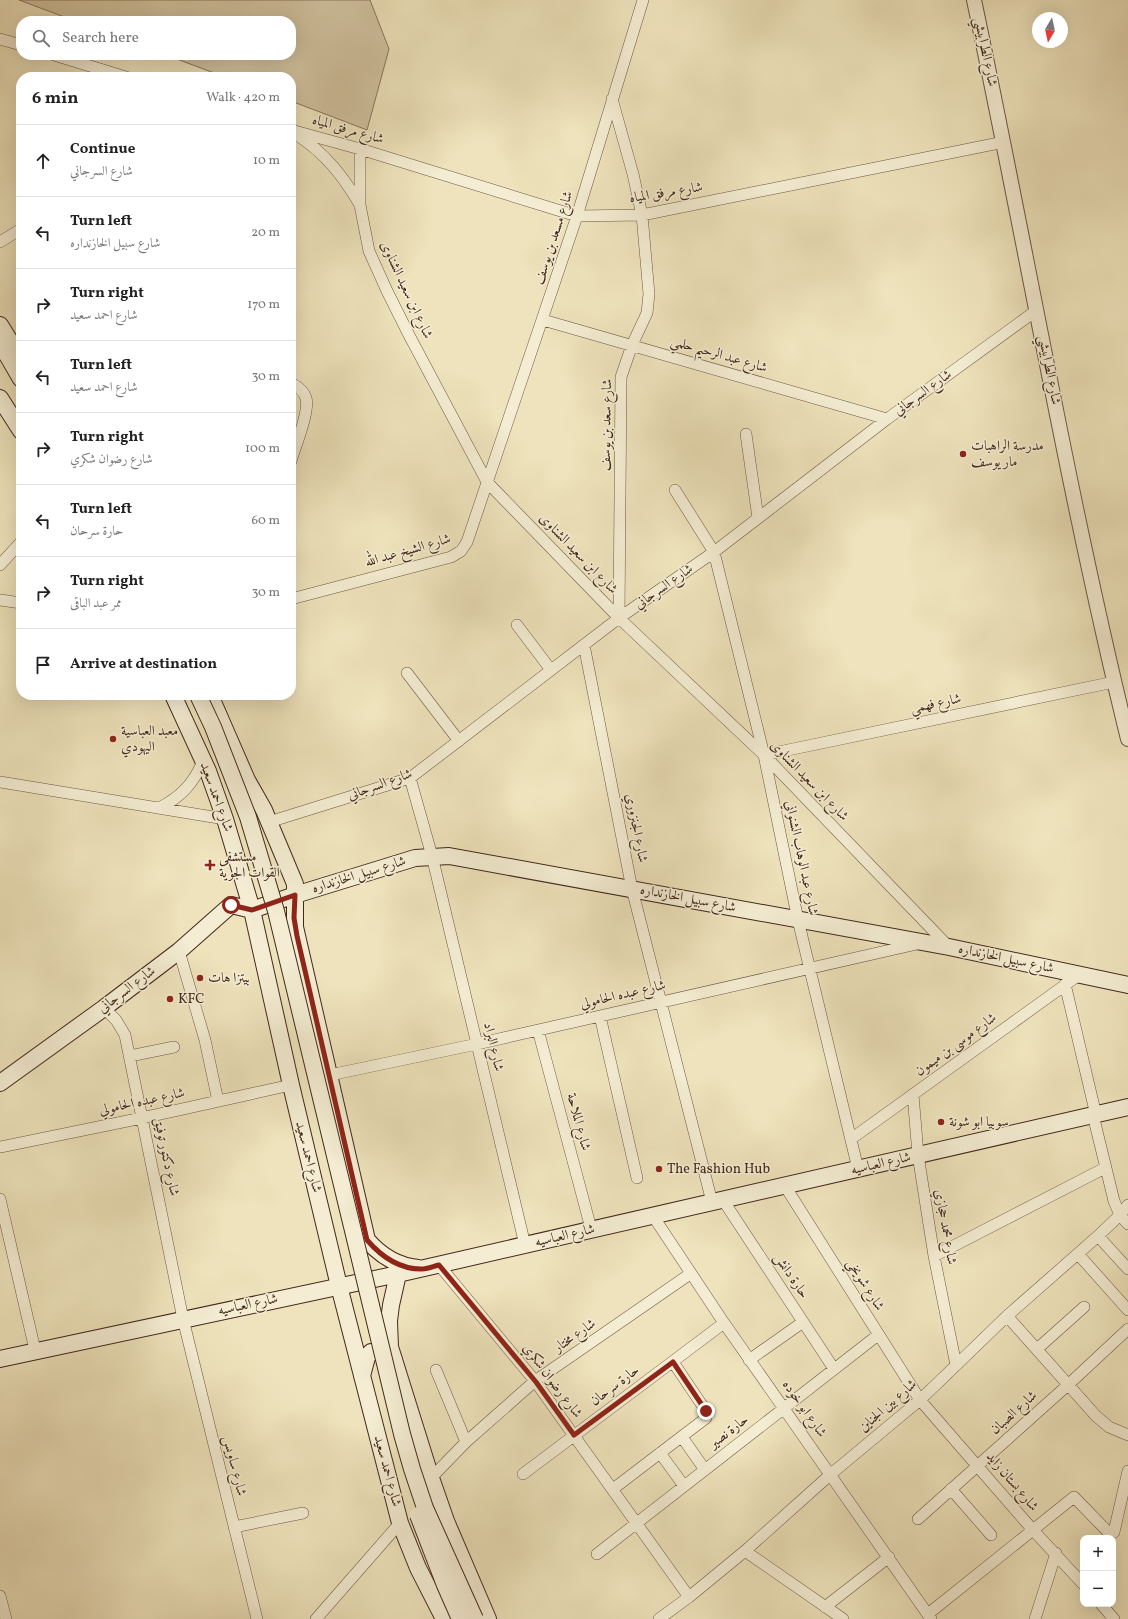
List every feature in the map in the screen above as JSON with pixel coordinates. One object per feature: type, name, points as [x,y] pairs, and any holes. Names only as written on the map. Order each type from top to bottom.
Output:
[{"type":"main road","points":[[0,325],[16,351]]},
{"type":"main road","points":[[0,343],[16,370]]},
{"type":"main road","points":[[0,354],[16,381]]},
{"type":"main road","points":[[0,398],[16,423]]},
{"type":"main road","name":"شارع احمد سعيد","points":[[175,700],[203,761],[226,819],[252,910],[338,1286],[400,1523],[418,1568],[444,1619]]},
{"type":"main road","points":[[194,700],[226,774],[257,866],[393,1434],[413,1501],[428,1544],[460,1619]]},
{"type":"main road","points":[[200,700],[213,727],[248,817],[276,911],[400,1426],[412,1469],[425,1508],[475,1619]]},
{"type":"main road","points":[[212,700],[247,780],[264,810],[295,884],[295,927],[367,1240],[378,1252],[391,1261],[411,1268],[422,1269]]},
{"type":"main road","name":"شارع سبيل الخازنداره","points":[[252,910],[295,895],[415,858],[449,856],[949,947],[1128,985]]},
{"type":"main road","name":"شارع السرجاني","points":[[0,1083],[104,1008],[179,951],[231,905],[252,910]]},
{"type":"main road","name":"شارع العباسيه","points":[[0,1359],[35,1350],[422,1269],[1128,1107]]},
{"type":"main road","points":[[398,1274],[389,1321],[390,1347],[431,1478],[463,1564],[488,1619]]},
{"type":"main road","points":[[362,1376],[367,1357],[371,1352],[380,1352],[394,1359]]},
{"type":"street","name":"شارع مسعد بن يوسف","points":[[487,482],[577,216],[642,0]]},
{"type":"street","name":"شارع الطرابيشي","points":[[974,0],[1004,142],[1078,521],[1128,739]]},
{"type":"street","points":[[0,39],[16,44]]},
{"type":"street","points":[[67,60],[98,72]]},
{"type":"street","name":"شارع سعد بن يوسف","points":[[612,98],[633,174],[642,215],[648,294],[647,313],[632,345],[621,377],[619,618]]},
{"type":"street","name":"شارع مرفق المياه","points":[[296,131],[360,149],[577,216],[642,215],[1004,142]]},
{"type":"street","name":"شارع ابن سعيد الشناوى","points":[[296,133],[310,143],[330,161],[347,182],[360,205]]},
{"type":"street","name":"شارع ابن سعيد الشناوى","points":[[360,149],[360,205],[369,251],[387,292],[487,482],[619,618],[764,756],[949,947]]},
{"type":"street","points":[[0,242],[16,232]]},
{"type":"street","name":"شارع السرجاني","points":[[269,822],[410,778],[619,618],[714,552],[887,419],[1037,310]]},
{"type":"street","name":"شارع عبد الرحيم حلمي","points":[[543,320],[887,419]]},
{"type":"street","points":[[296,386],[306,397],[307,409],[296,445]]},
{"type":"street","points":[[746,434],[758,518]]},
{"type":"street","name":"شارع الشيخ عبد الله","points":[[296,598],[451,557],[461,551],[467,542],[487,482]]},
{"type":"street","name":"شارع عبد الوهاب الشنواني","points":[[675,490],[714,552],[764,756],[798,920],[858,1169]]},
{"type":"street","points":[[0,565],[16,547]]},
{"type":"street","points":[[0,600],[16,603]]},
{"type":"street","points":[[517,625],[551,670]]},
{"type":"street","name":"شارع الجنزوري","points":[[584,645],[632,889],[661,1002],[717,1201]]},
{"type":"street","points":[[407,673],[459,741]]},
{"type":"street","name":"شارع فهمي","points":[[764,756],[1114,682]]},
{"type":"street","points":[[159,808],[174,800],[186,789],[193,780],[203,761]]},
{"type":"street","name":"شارع البراد","points":[[410,778],[432,856],[525,1245]]},
{"type":"street","points":[[0,782],[226,819]]},
{"type":"street","name":"شارع عبده الحامولي","points":[[330,1075],[477,1044],[922,942]]},
{"type":"street","points":[[179,951],[205,1040],[218,1101]]},
{"type":"street","name":"شارع موسى بن ميمون","points":[[851,1139],[1079,975]]},
{"type":"street","points":[[1065,984],[1105,1168],[1114,1201],[1120,1215],[1128,1224]]},
{"type":"street","name":"شارع دكتور توفيق","points":[[104,1008],[121,1028],[130,1056],[184,1319]]},
{"type":"street","points":[[600,1016],[636,1178]]},
{"type":"street","name":"شارع الملاحة","points":[[538,1030],[589,1222]]},
{"type":"street","points":[[130,1056],[174,1047]]},
{"type":"street","name":"شارع عبده الحامولي","points":[[0,1147],[142,1118],[291,1085]]},
{"type":"street","name":"شارع محمد حجازي","points":[[913,1094],[918,1155],[934,1256],[956,1365]]},
{"type":"street","points":[[934,1256],[1105,1168]]},
{"type":"street","name":"شارع شويخي","points":[[785,1186],[920,1400]]},
{"type":"street","points":[[0,1199],[35,1350]]},
{"type":"street","name":"حارة دانش","points":[[717,1201],[803,1322],[834,1369]]},
{"type":"street","name":"شارع بين الجناين","points":[[659,1619],[689,1597],[745,1551],[831,1474],[920,1400],[1007,1316],[1098,1236],[1120,1215],[1128,1205]]},
{"type":"street","name":"شارع ابو خوده","points":[[653,1216],[690,1274],[749,1360],[785,1408],[929,1616]]},
{"type":"street","points":[[1098,1236],[1128,1269]]},
{"type":"street","points":[[1078,1254],[1128,1310]]},
{"type":"street","name":"شارع رضوان شكري","points":[[439,1265],[536,1382],[689,1597]]},
{"type":"street","name":"شارع مختار","points":[[431,1478],[466,1442],[536,1382],[690,1274]]},
{"type":"street","points":[[1037,1349],[1084,1306]]},
{"type":"street","points":[[1007,1316],[1100,1420],[1109,1427],[1128,1434]]},
{"type":"street","name":"شارع ساويس","points":[[184,1319],[257,1619]]},
{"type":"street","points":[[749,1360],[803,1322]]},
{"type":"street","name":"حارة سرحان","points":[[523,1474],[724,1323]]},
{"type":"street","name":"شارع الصبان","points":[[918,1519],[1069,1384],[1128,1329]]},
{"type":"street","name":"حارة نصير","points":[[597,1554],[878,1335]]},
{"type":"street","points":[[613,1489],[706,1418],[706,1411],[673,1362]]},
{"type":"street","points":[[436,1370],[466,1442]]},
{"type":"street","name":"شارع بستان زايد","points":[[920,1400],[1032,1529],[1056,1553],[1080,1581]]},
{"type":"street","points":[[682,1437],[704,1470]]},
{"type":"street","points":[[660,1453],[684,1486]]},
{"type":"street","points":[[929,1616],[1032,1529],[1074,1497],[1109,1533],[1114,1532],[1128,1471]]},
{"type":"street","points":[[951,1489],[991,1535]]},
{"type":"street","points":[[234,1527],[303,1513]]},
{"type":"street","points":[[316,1619],[400,1523]]},
{"type":"street","points":[[745,1551],[843,1619]]},
{"type":"street","points":[[1035,1619],[1056,1553]]},
{"type":"street","points":[[825,1607],[888,1557]]},
{"type":"street","points":[[0,1596],[6,1619]]},
{"type":"street","points":[[1104,1607],[1114,1619]]},
{"type":"shaded area","points":[[19,0],[370,0],[389,49],[367,130],[296,103],[296,72],[212,72],[179,60],[296,60],[296,16],[62,16]]},
{"type":"place","name":"مدرسة الراهبات مار يوسف","points":[[963,454]]},
{"type":"place","name":"معبد العباسية اليهودي","points":[[113,739]]},
{"type":"place","name":"مستشفى القوات الجوية","points":[[210,865]]},
{"type":"place","name":"بيتزا هات","points":[[200,978]]},
{"type":"place","name":"KFC","points":[[170,999]]},
{"type":"place","name":"سوبيا ابو شونة","points":[[941,1122]]},
{"type":"place","name":"The Fashion Hub","points":[[659,1169]]},
{"type":"route","points":[[231,905],[252,910],[295,895],[294,918],[297,936],[367,1240],[374,1248],[391,1261],[411,1268],[422,1269],[439,1265],[536,1382],[574,1435],[673,1362],[706,1411]]}]
